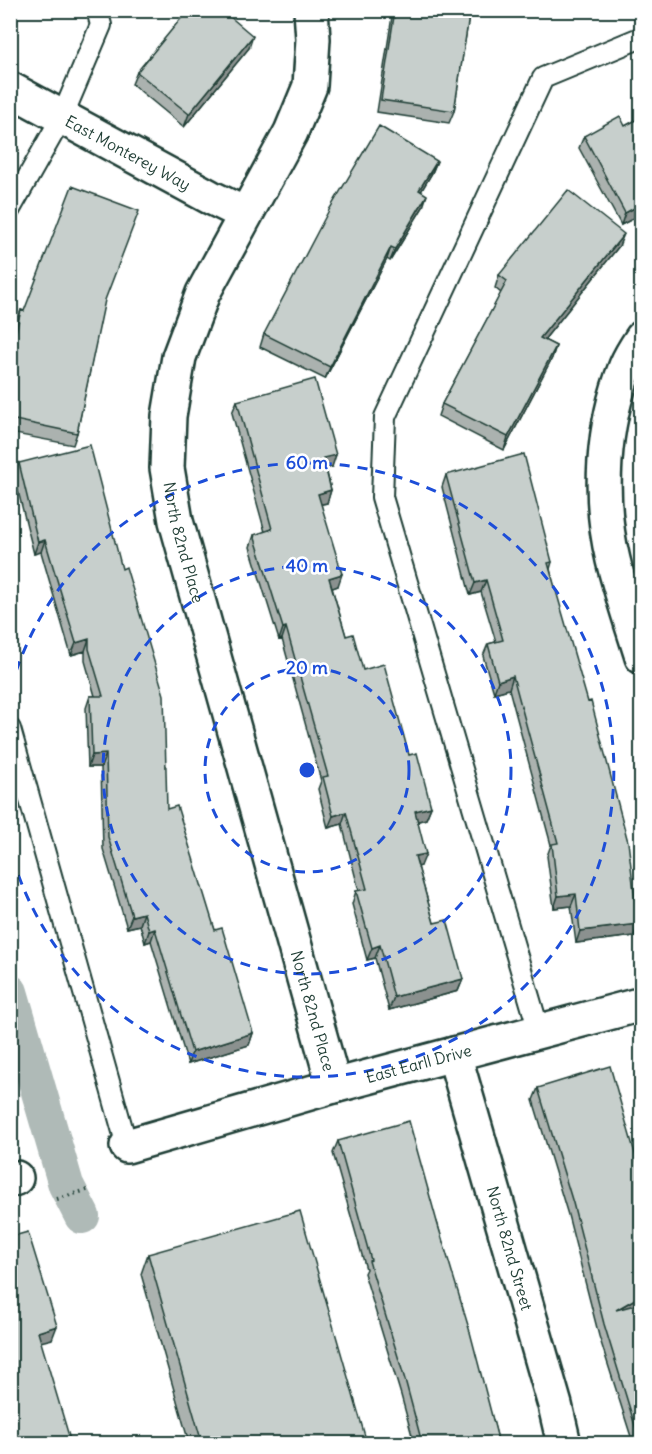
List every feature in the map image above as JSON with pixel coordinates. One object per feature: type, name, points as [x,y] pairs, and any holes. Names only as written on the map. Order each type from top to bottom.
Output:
[{"type":"street","name":"North 82nd Place","points":[[311,10],[313,39],[310,86],[291,132],[203,293],[179,357],[169,416],[167,468],[176,521],[334,1086]]},
{"type":"street","name":"East Monterey Way","points":[[10,89],[245,214]]},
{"type":"street","points":[[642,338],[626,365],[612,408],[604,461],[605,510],[612,559],[642,657]]},
{"type":"street","name":"East Earll Drive","points":[[127,1146],[334,1086],[642,1004]]},
{"type":"street","name":"North 82nd Street","points":[[454,1054],[564,1443]]},
{"type":"lane","points":[[10,209],[62,117],[101,25],[97,10]]},
{"type":"lane","points":[[539,1031],[382,497],[385,417],[543,78],[642,37]]},
{"type":"lane","points":[[10,729],[127,1146]]},
{"type":"path","points":[[57,1199],[90,1189]]},
{"type":"building","points":[[188,10],[222,10],[253,36],[189,114],[137,72]]},
{"type":"building","points":[[395,10],[470,10],[454,111],[381,100]]},
{"type":"building","points":[[620,116],[625,126],[642,117],[642,204],[625,213],[584,136]]},
{"type":"building","points":[[379,126],[437,161],[419,190],[427,195],[395,249],[391,247],[330,367],[264,334],[329,210]]},
{"type":"building","points":[[10,146],[19,150],[10,166]]},
{"type":"building","points":[[72,186],[139,211],[105,300],[77,433],[10,419],[10,359],[21,310],[24,311]]},
{"type":"building","points":[[568,190],[624,234],[540,338],[556,346],[508,437],[442,404],[507,281],[499,275]]},
{"type":"building","points":[[315,379],[336,455],[323,458],[331,490],[318,494],[342,574],[329,578],[346,636],[353,634],[363,670],[384,664],[409,755],[417,753],[431,807],[415,811],[426,854],[415,856],[434,923],[447,920],[463,979],[394,997],[380,945],[372,948],[356,891],[367,889],[346,812],[333,816],[323,777],[328,776],[286,627],[283,628],[254,535],[272,529],[237,401]]},
{"type":"building","points":[[90,445],[122,569],[126,567],[164,695],[167,809],[177,806],[215,930],[222,928],[253,1033],[192,1052],[155,929],[149,931],[144,913],[132,916],[108,837],[106,754],[92,755],[90,696],[103,696],[89,649],[89,639],[76,643],[45,540],[38,542],[19,463]]},
{"type":"building","points":[[524,454],[552,562],[548,563],[588,702],[591,701],[628,842],[638,924],[580,931],[576,894],[558,896],[552,844],[558,843],[513,676],[498,681],[488,644],[503,640],[486,580],[475,583],[446,475]]},
{"type":"building","points":[[610,1066],[642,1178],[642,1295],[616,1310],[642,1303],[642,1443],[638,1442],[640,1442],[604,1324],[573,1203],[538,1088]]},
{"type":"building","points":[[409,1121],[470,1332],[499,1443],[422,1443],[369,1261],[371,1260],[338,1141]]},
{"type":"building","points":[[300,1211],[367,1443],[202,1443],[148,1254]]},
{"type":"building","points":[[28,1232],[57,1326],[38,1332],[71,1443],[10,1443],[10,1237]]},
{"type":"waterway","points":[[10,992],[66,1185],[82,1216]]}]
